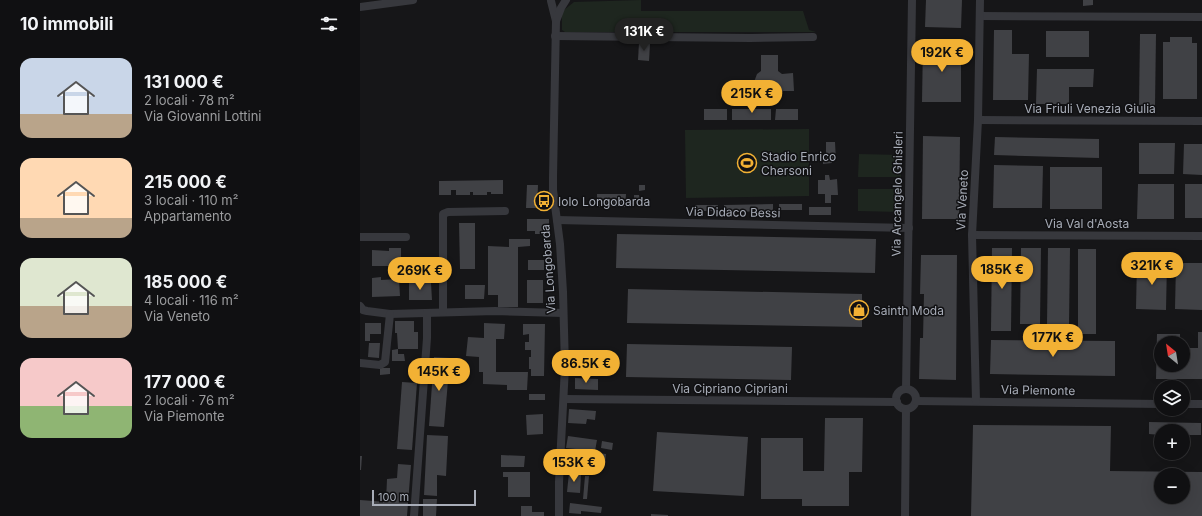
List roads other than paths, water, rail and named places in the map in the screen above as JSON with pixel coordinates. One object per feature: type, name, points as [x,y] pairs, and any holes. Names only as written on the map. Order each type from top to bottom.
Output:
[{"type":"street","points":[[360,7],[413,0]]},
{"type":"street","name":"Via Arcangelo Ghisleri","points":[[906,389],[912,0]]},
{"type":"street","name":"Via Veneto","points":[[976,402],[972,235],[978,120],[980,0]]},
{"type":"street","name":"Via Longobarda","points":[[550,1],[557,4],[565,1]]},
{"type":"street","name":"Via Longobarda","points":[[550,1],[556,21],[553,190],[557,220],[565,367],[559,482],[559,516]]},
{"type":"street","name":"Via Longobarda","points":[[556,21],[565,1]]},
{"type":"street","points":[[980,16],[1202,17]]},
{"type":"street","points":[[556,36],[750,38],[813,37]]},
{"type":"street","name":"Via Friuli Venezia Giulia","points":[[978,120],[1202,121]]},
{"type":"street","points":[[444,312],[443,214],[448,212],[505,212]]},
{"type":"street","name":"Via Didaco Bessi","points":[[557,220],[909,228]]},
{"type":"street","name":"Via Val d'Aosta","points":[[972,235],[1202,236]]},
{"type":"street","points":[[360,237],[406,237]]},
{"type":"street","points":[[360,306],[363,310],[390,314],[496,311],[563,313]]},
{"type":"street","points":[[414,516],[427,338],[427,313]]},
{"type":"street","points":[[360,364],[380,365],[385,362],[390,314]]},
{"type":"street","points":[[903,389],[906,389],[914,392],[916,401],[912,406],[906,409],[900,407],[896,402],[896,399],[898,393],[903,389]]},
{"type":"street","name":"Via Cipriano Cipriani","points":[[564,399],[896,402]]},
{"type":"street","name":"Via Piemonte","points":[[916,401],[1154,404]]},
{"type":"street","points":[[1190,404],[1202,404]]},
{"type":"street","points":[[905,516],[906,409]]},
{"type":"place","name":"Stadio Enrico Chersoni","points":[[747,163]]},
{"type":"place","name":"Iolo Longobarda","points":[[544,201]]},
{"type":"place","name":"Sainth Moda","points":[[859,310]]}]
